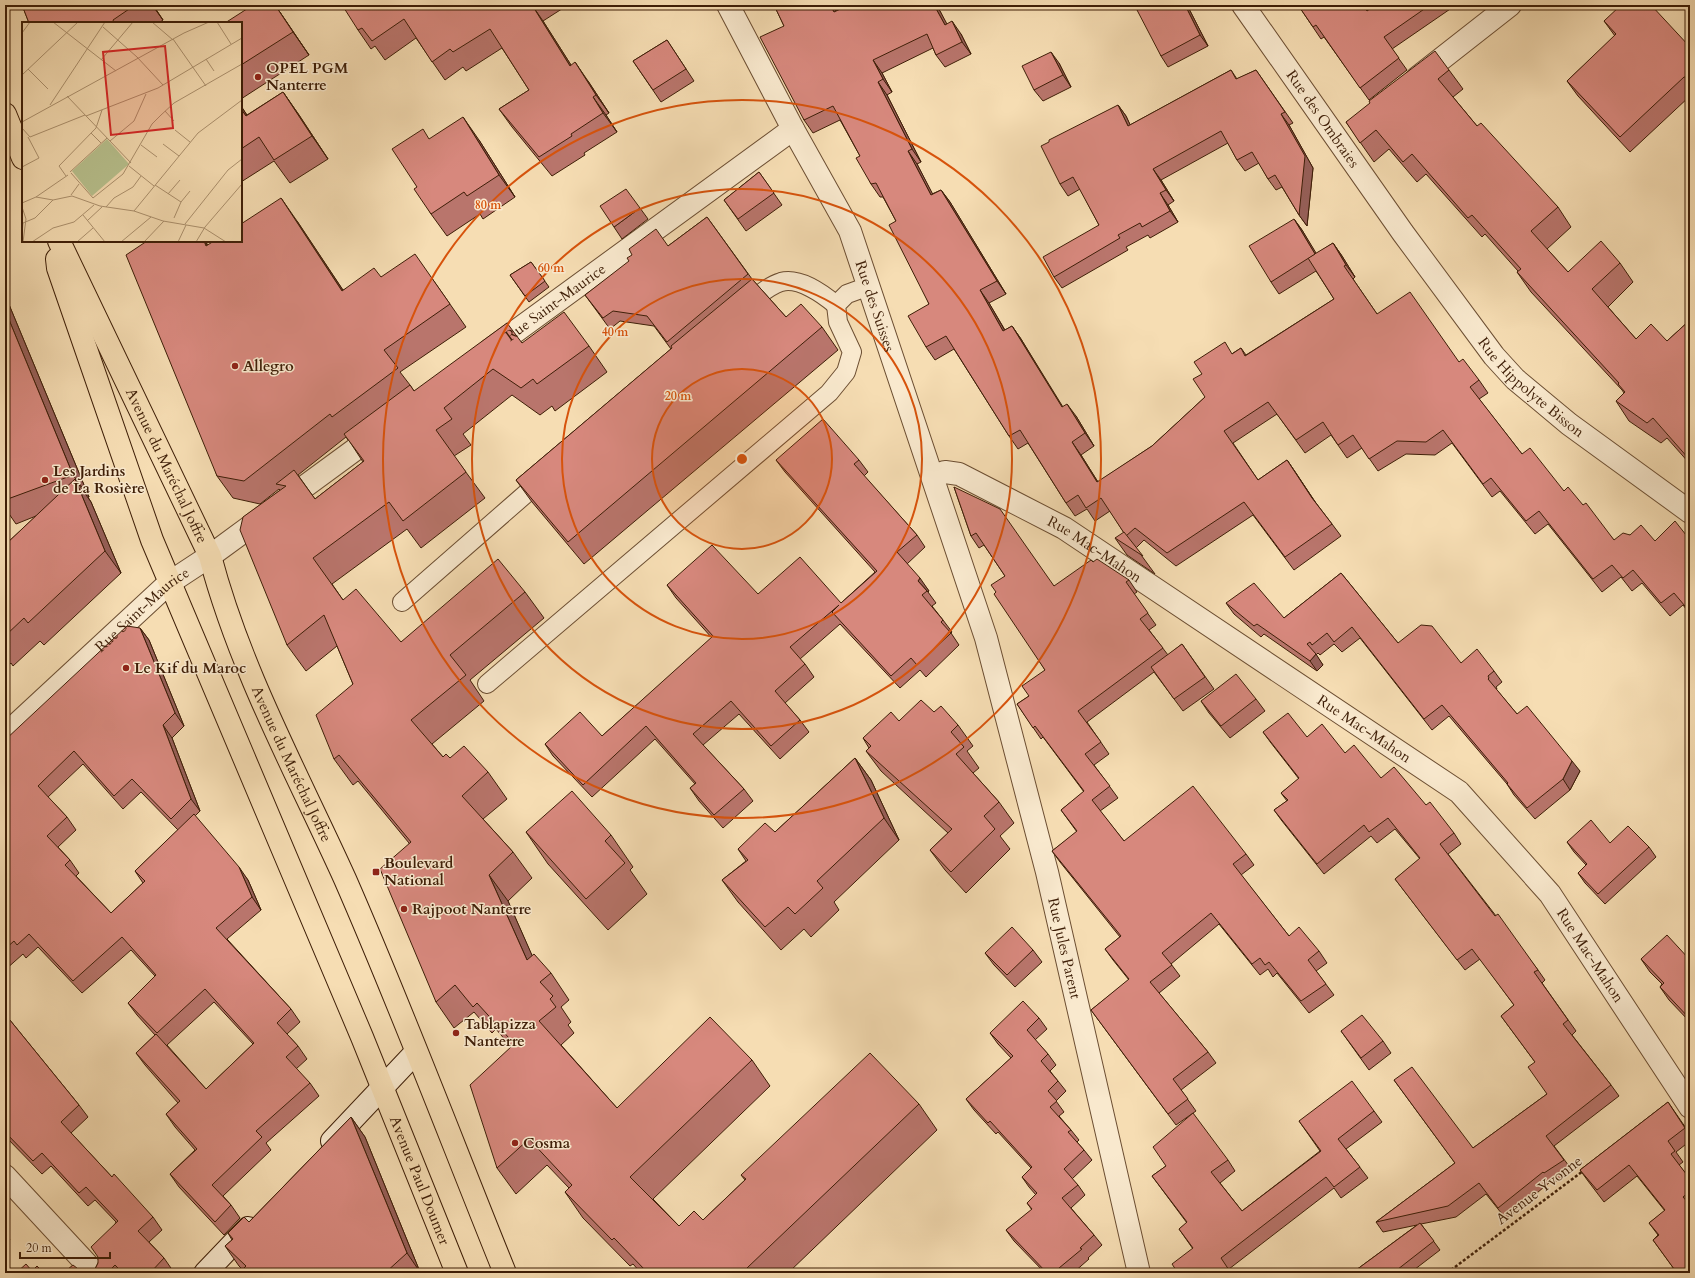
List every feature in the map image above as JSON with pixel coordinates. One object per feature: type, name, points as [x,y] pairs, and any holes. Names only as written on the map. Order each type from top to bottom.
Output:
[{"type":"main road","points":[[5,114],[22,156]]},
{"type":"main road","name":"Avenue du Maréchal Joffre","points":[[55,242],[58,268],[152,540],[382,1088]]},
{"type":"main road","name":"Avenue du Maréchal Joffre","points":[[59,242],[210,556],[221,599],[239,648],[282,748],[355,902],[505,1273]]},
{"type":"main road","name":"Avenue Paul Doumer","points":[[382,1088],[457,1273]]},
{"type":"street","name":"Rue des Suisses","points":[[728,5],[793,128],[850,231],[982,625]]},
{"type":"street","name":"Rue des Ombraies","points":[[1243,5],[1403,233]]},
{"type":"street","points":[[1399,92],[1510,5]]},
{"type":"street","points":[[1338,140],[1356,126]]},
{"type":"street","name":"Rue Saint-Maurice","points":[[474,362],[793,128]]},
{"type":"street","name":"Rue Hippolyte Bisson","points":[[1403,233],[1494,356],[1515,379],[1569,424],[1690,512]]},
{"type":"street","name":"Rue Saint-Maurice","points":[[5,735],[169,583],[210,556],[397,419]]},
{"type":"street","name":"Rue Mac-Mahon","points":[[933,476],[945,472],[959,474],[1064,528],[1460,792],[1550,894],[1690,1106]]},
{"type":"street","name":"Rue Jules Parent","points":[[982,625],[1047,872],[1140,1273]]},
{"type":"street","points":[[319,1154],[416,1052]]},
{"type":"street","points":[[5,1176],[95,1273]]},
{"type":"street","points":[[205,1273],[265,1211]]},
{"type":"lane","points":[[487,684],[829,393],[846,372],[852,352],[838,322],[836,305],[823,294],[802,284],[782,282],[756,296],[733,317]]},
{"type":"lane","points":[[836,305],[847,294],[869,286]]},
{"type":"lane","points":[[402,602],[560,465]]},
{"type":"path","name":"Avenue Yvonne","points":[[1447,1273],[1587,1168]]},
{"type":"building","points":[[22,5],[135,5],[113,20],[114,22],[29,22]]},
{"type":"building","points":[[253,5],[275,5],[293,32],[242,64],[242,22],[227,22]]},
{"type":"building","points":[[348,5],[532,5],[570,66],[575,62],[596,95],[593,97],[603,113],[571,134],[572,136],[539,157],[499,109],[529,90],[490,29],[453,52],[450,49],[432,62],[404,19],[372,41],[362,28],[358,30],[344,8]]},
{"type":"building","points":[[774,5],[830,5],[834,12],[849,5],[934,5],[945,25],[952,21],[962,42],[936,55],[927,34],[873,60],[883,79],[878,82],[912,149],[908,151],[931,195],[941,190],[997,281],[980,290],[1003,331],[1012,326],[1062,407],[1067,404],[1085,433],[1072,442],[1097,482],[1152,446],[1205,397],[1193,379],[1202,374],[1194,362],[1225,342],[1232,354],[1241,348],[1245,356],[1334,299],[1308,258],[1333,243],[1346,265],[1344,266],[1377,314],[1410,292],[1459,362],[1463,359],[1479,380],[1470,387],[1522,454],[1530,448],[1564,491],[1568,487],[1583,505],[1586,503],[1614,540],[1623,533],[1630,535],[1641,525],[1655,541],[1675,521],[1690,540],[1690,612],[1674,593],[1661,603],[1633,570],[1623,578],[1612,565],[1593,579],[1539,511],[1526,521],[1491,478],[1483,484],[1443,430],[1426,442],[1397,441],[1369,459],[1353,435],[1338,445],[1323,422],[1296,440],[1268,402],[1224,431],[1258,480],[1287,460],[1312,498],[1332,524],[1285,557],[1244,502],[1167,553],[1135,528],[1126,536],[1101,498],[1086,508],[1078,495],[1066,503],[1020,430],[1009,436],[946,336],[926,347],[908,316],[929,304],[889,225],[896,221],[876,183],[871,184],[856,158],[860,156],[833,106],[804,120],[760,37],[784,26]]},
{"type":"building","points":[[1144,5],[1185,5],[1200,35],[1161,56],[1137,10],[1145,6]]},
{"type":"building","points":[[1298,5],[1363,5],[1367,11],[1375,5],[1430,5],[1384,37],[1399,58],[1360,88],[1316,25],[1313,27]]},
{"type":"building","points":[[1621,5],[1651,5],[1690,47],[1690,77],[1684,77],[1620,137],[1567,81],[1616,34],[1604,21]]},
{"type":"building","points":[[667,40],[686,69],[653,90],[633,61]]},
{"type":"building","points":[[1435,51],[1449,70],[1438,79],[1477,126],[1481,123],[1558,207],[1531,231],[1568,272],[1601,241],[1620,263],[1592,289],[1636,339],[1651,324],[1667,341],[1690,320],[1689,459],[1653,418],[1647,423],[1616,401],[1625,392],[1618,384],[1619,383],[1517,272],[1521,269],[1472,215],[1468,218],[1412,154],[1403,162],[1376,130],[1360,143],[1346,122],[1370,103],[1369,101]]},
{"type":"building","points":[[1051,52],[1063,75],[1034,90],[1022,66]]},
{"type":"building","points":[[1231,70],[1236,79],[1256,70],[1285,112],[1281,114],[1305,156],[1299,215],[1275,175],[1268,179],[1252,152],[1237,160],[1221,131],[1153,169],[1166,190],[1160,193],[1170,211],[1142,227],[1140,223],[1118,235],[1120,238],[1054,277],[1043,257],[1099,225],[1073,177],[1060,184],[1041,146],[1049,142],[1049,140],[1118,105],[1128,126]]},
{"type":"building","points":[[283,92],[312,136],[274,160],[259,137],[242,148],[242,110],[246,116]]},
{"type":"building","points":[[463,117],[499,175],[467,196],[464,192],[431,214],[414,189],[417,187],[392,149],[423,129],[429,139]]},
{"type":"building","points":[[759,172],[774,193],[738,219],[724,200]]},
{"type":"building","points":[[626,189],[640,208],[614,227],[600,206]]},
{"type":"building","points":[[281,198],[342,291],[374,268],[381,277],[415,254],[450,304],[384,350],[398,368],[332,417],[330,414],[244,481],[217,476],[126,255],[146,242],[204,242],[206,246],[212,242],[242,242],[242,223]]},
{"type":"building","points":[[707,217],[748,274],[667,342],[647,316],[613,311],[603,318],[585,295],[629,261],[627,258],[632,255],[629,249],[656,229],[668,246]]},
{"type":"building","points":[[1294,219],[1315,254],[1271,282],[1249,246]]},
{"type":"building","points":[[531,262],[545,281],[525,296],[510,275]]},
{"type":"building","points":[[752,279],[786,317],[801,304],[822,327],[568,542],[516,480],[672,348],[671,346]]},
{"type":"building","points":[[5,310],[73,475],[5,500]]},
{"type":"building","points":[[564,312],[589,346],[537,384],[533,379],[521,388],[493,369],[444,408],[452,419],[436,430],[466,472],[403,521],[389,502],[313,558],[343,600],[356,589],[401,642],[498,559],[525,592],[450,655],[466,675],[411,720],[443,757],[446,754],[450,758],[464,746],[488,772],[462,796],[513,852],[489,875],[527,960],[534,954],[551,973],[540,982],[553,996],[550,999],[556,1007],[539,1021],[617,1108],[710,1017],[752,1060],[630,1177],[679,1226],[694,1211],[703,1220],[746,1179],[741,1175],[870,1053],[919,1104],[747,1268],[752,1273],[646,1273],[647,1272],[614,1238],[612,1240],[565,1192],[572,1185],[529,1139],[497,1168],[470,1085],[512,1046],[507,1040],[509,1038],[477,1003],[473,1007],[455,985],[436,1002],[380,869],[411,842],[339,755],[334,759],[316,715],[353,684],[324,615],[287,645],[240,530],[243,517],[286,486],[276,484],[294,470],[315,499],[364,461],[344,434],[410,385],[414,391],[507,323],[522,343]]},
{"type":"building","points":[[823,419],[859,460],[854,464],[917,535],[897,552],[920,578],[918,581],[927,591],[922,595],[943,620],[941,622],[951,633],[917,665],[911,658],[891,676],[832,612],[839,605],[790,647],[805,664],[775,691],[800,720],[771,746],[731,701],[693,734],[744,789],[714,815],[690,788],[696,783],[646,726],[583,785],[545,744],[580,712],[602,736],[713,636],[667,585],[712,545],[758,594],[800,557],[841,603],[877,571],[776,460]]},
{"type":"building","points":[[75,479],[105,551],[28,623],[24,618],[5,636],[5,545]]},
{"type":"building","points":[[954,487],[1000,509],[1054,586],[1091,560],[1093,562],[1097,559],[1129,580],[1126,582],[1148,613],[1140,619],[1163,648],[1078,711],[1101,742],[1085,754],[1110,786],[1092,800],[1124,841],[1193,786],[1246,854],[1233,864],[1289,936],[1299,927],[1319,951],[1308,960],[1326,984],[1301,1001],[1269,962],[1265,965],[1260,958],[1252,964],[1211,913],[1162,953],[1172,965],[1150,982],[1208,1052],[1173,1079],[1188,1099],[1168,1114],[1091,1010],[1129,979],[1105,949],[1121,936],[1052,851],[1077,831],[1061,810],[1084,791],[1035,726],[1033,728],[1017,704],[1029,696],[1022,686],[1045,670],[994,594],[996,592],[991,585],[1005,576],[976,533],[971,536]]},
{"type":"building","points":[[1124,532],[1143,556],[1115,538]]},
{"type":"building","points":[[1341,573],[1398,643],[1421,625],[1432,626],[1461,663],[1477,649],[1494,671],[1488,676],[1488,679],[1517,714],[1527,706],[1572,761],[1563,779],[1527,808],[1507,784],[1508,783],[1442,705],[1424,719],[1352,627],[1334,642],[1327,633],[1312,645],[1310,642],[1307,644],[1316,654],[1310,661],[1257,624],[1254,626],[1226,603],[1254,583],[1284,618]]},
{"type":"building","points":[[127,626],[140,628],[175,713],[163,725],[191,799],[171,819],[132,779],[114,796],[74,751],[38,786],[67,817],[47,836],[70,860],[65,865],[111,913],[145,881],[135,871],[194,814],[239,867],[252,897],[216,928],[291,1009],[277,1023],[298,1046],[286,1057],[310,1083],[256,1131],[262,1137],[212,1185],[231,1205],[215,1222],[170,1174],[197,1149],[166,1114],[180,1101],[136,1053],[156,1034],[206,1089],[254,1043],[205,989],[157,1033],[128,1003],[156,975],[122,937],[73,981],[29,934],[17,945],[14,941],[5,949],[5,740]]},
{"type":"building","points":[[1182,644],[1205,677],[1174,699],[1151,667]]},
{"type":"building","points":[[1236,674],[1256,699],[1221,726],[1201,701]]},
{"type":"building","points":[[921,700],[934,712],[941,706],[958,725],[951,732],[964,747],[956,754],[999,802],[984,816],[995,829],[951,872],[930,850],[952,829],[866,751],[871,746],[863,738],[891,712],[899,721]]},
{"type":"building","points":[[1288,713],[1307,737],[1322,724],[1345,753],[1354,745],[1381,778],[1394,767],[1426,805],[1430,802],[1454,833],[1440,844],[1495,916],[1498,914],[1538,970],[1534,972],[1568,1020],[1563,1024],[1611,1085],[1546,1136],[1564,1160],[1544,1173],[1543,1172],[1498,1208],[1479,1183],[1448,1206],[1376,1222],[1455,1163],[1394,1080],[1412,1067],[1473,1148],[1547,1094],[1528,1067],[1535,1062],[1501,1016],[1514,1005],[1472,949],[1457,960],[1395,879],[1420,858],[1388,818],[1369,832],[1364,825],[1317,864],[1274,810],[1288,800],[1281,793],[1299,778],[1263,732]]},
{"type":"building","points":[[855,758],[884,818],[817,881],[823,888],[795,914],[788,907],[765,927],[722,880],[748,860],[738,849],[765,823],[775,832]]},
{"type":"building","points":[[572,791],[611,835],[605,841],[625,863],[586,899],[526,832]]},
{"type":"building","points":[[1591,820],[1610,843],[1628,826],[1649,847],[1598,894],[1578,873],[1587,864],[1567,842]]},
{"type":"building","points":[[1012,927],[1033,950],[1007,975],[985,953]]},
{"type":"building","points":[[1667,935],[1690,960],[1690,1019],[1660,987],[1664,983],[1641,959]]},
{"type":"building","points":[[1023,1001],[1039,1018],[1027,1030],[1048,1054],[1041,1061],[1058,1081],[1048,1091],[1057,1101],[1050,1107],[1071,1130],[1068,1132],[1084,1150],[1064,1169],[1078,1185],[1062,1198],[1094,1235],[1080,1248],[1082,1249],[1053,1273],[1047,1273],[1006,1230],[1032,1209],[1027,1203],[1037,1193],[1022,1177],[1032,1167],[990,1121],[988,1123],[966,1099],[1013,1056],[990,1033]]},
{"type":"building","points":[[5,1014],[79,1105],[61,1122],[112,1177],[114,1174],[153,1217],[138,1231],[164,1258],[150,1273],[123,1273],[115,1265],[107,1273],[63,1273],[73,1265],[82,1272],[89,1272],[95,1269],[98,1263],[98,1257],[91,1247],[118,1221],[86,1187],[79,1193],[42,1153],[33,1161],[5,1132]]},
{"type":"building","points":[[1362,1015],[1383,1041],[1361,1058],[1341,1031]]},
{"type":"building","points":[[1352,1081],[1374,1111],[1338,1139],[1360,1167],[1334,1187],[1326,1177],[1221,1258],[1231,1273],[1178,1273],[1172,1264],[1193,1248],[1179,1229],[1187,1222],[1152,1176],[1166,1166],[1153,1147],[1193,1113],[1228,1160],[1211,1172],[1242,1211],[1321,1151],[1299,1121]]},
{"type":"building","points":[[1668,1102],[1685,1128],[1668,1141],[1675,1151],[1671,1154],[1690,1179],[1690,1191],[1683,1197],[1690,1205],[1690,1273],[1677,1273],[1653,1240],[1659,1235],[1649,1223],[1665,1210],[1629,1165],[1597,1190],[1580,1170]]},
{"type":"building","points":[[351,1117],[407,1253],[385,1273],[239,1273],[246,1266],[225,1246],[233,1239],[228,1233],[244,1217],[249,1222]]},
{"type":"building","points":[[1420,1223],[1434,1241],[1393,1273],[1352,1273]]},
{"type":"building","points":[[26,1264],[32,1271],[37,1266],[44,1273],[16,1273]]},
{"type":"place","name":"OPEL PGM Nanterre","points":[[258,77]]},
{"type":"place","name":"Allegro","points":[[235,366]]},
{"type":"place","name":"Les Jardins de La Rosière","points":[[45,480]]},
{"type":"place","name":"Le Kif du Maroc","points":[[126,668]]},
{"type":"place","name":"Boulevard National","points":[[376,872]]},
{"type":"place","name":"Rajpoot Nanterre","points":[[404,909]]},
{"type":"place","name":"Tablapizza Nanterre","points":[[456,1033]]},
{"type":"place","name":"Cosma","points":[[515,1143]]}]
